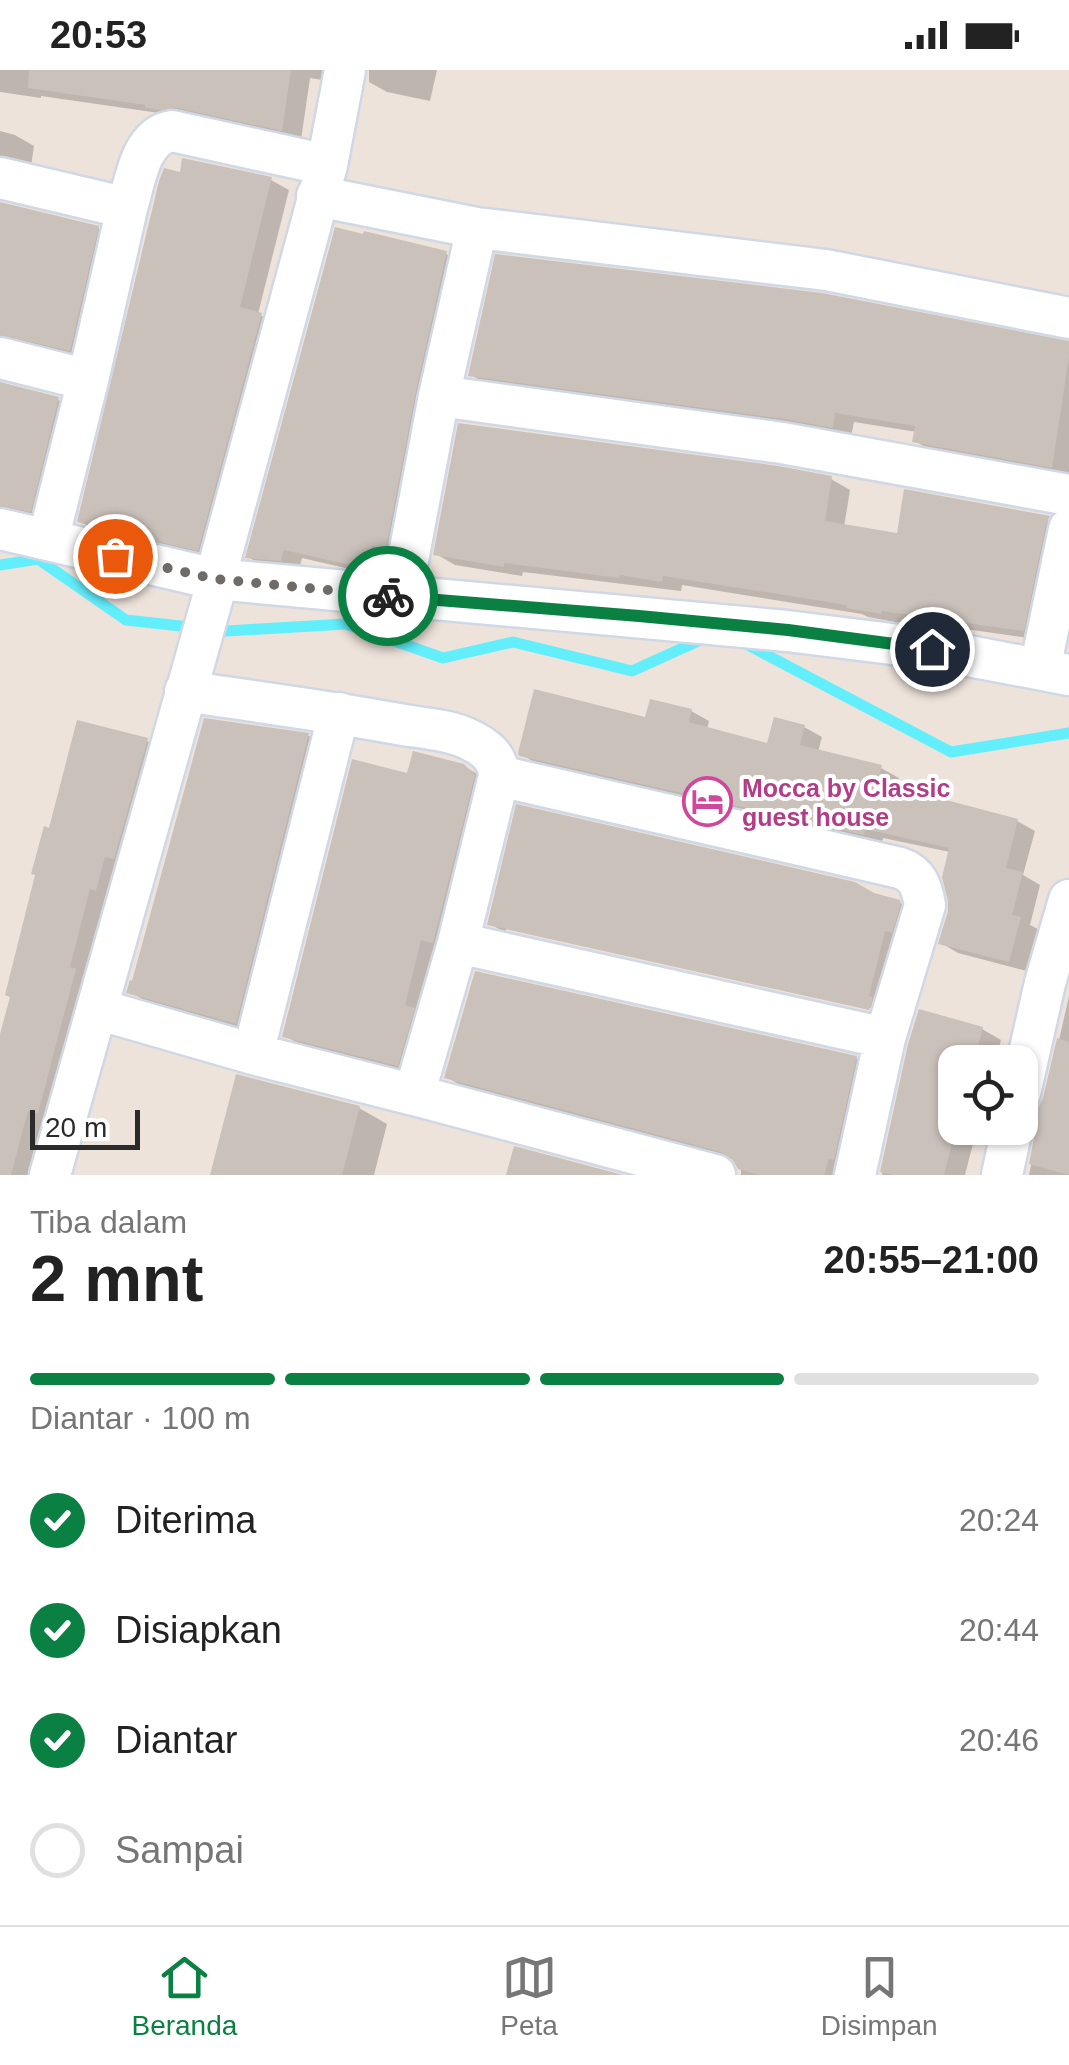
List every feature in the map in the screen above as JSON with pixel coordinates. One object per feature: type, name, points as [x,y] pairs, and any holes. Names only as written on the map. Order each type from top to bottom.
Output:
[{"type":"street","points":[[50,1175],[214,586],[322,181],[346,70]]},
{"type":"street","points":[[48,540],[127,208],[145,152],[153,140],[166,132],[184,134],[476,228],[826,270],[1069,318]]},
{"type":"street","points":[[0,178],[127,208]]},
{"type":"street","points":[[401,597],[476,228]]},
{"type":"street","points":[[0,358],[88,380]]},
{"type":"street","points":[[439,396],[782,443],[1069,495]]},
{"type":"street","points":[[0,529],[214,586],[401,597],[788,630],[932,649],[1055,672],[1069,529]]},
{"type":"street","points":[[188,683],[461,736],[483,748],[497,763],[498,776],[458,943],[414,1094]]},
{"type":"street","points":[[253,1054],[339,713]]},
{"type":"street","points":[[498,776],[910,871],[923,890],[925,906],[886,1038],[855,1175]]},
{"type":"street","points":[[1031,1045],[1069,900]]},
{"type":"street","points":[[458,943],[886,1038]]},
{"type":"street","points":[[97,1009],[715,1175]]},
{"type":"street","points":[[1002,1175],[1008,1145]]},
{"type":"building","points":[[29,70],[291,70],[282,131],[177,108],[145,108],[28,88]]},
{"type":"building","points":[[182,158],[272,177],[240,307],[262,313],[198,551],[77,522],[159,181],[164,168],[180,172]]},
{"type":"building","points":[[0,202],[99,226],[70,351],[0,335]]},
{"type":"building","points":[[335,227],[447,251],[386,548],[372,546],[367,569],[284,550],[281,561],[245,558]]},
{"type":"building","points":[[495,254],[822,293],[1069,341],[1052,468],[912,442],[915,426],[835,413],[833,428],[468,376]]},
{"type":"building","points":[[0,382],[59,397],[31,512],[0,506]]},
{"type":"building","points":[[458,423],[832,476],[825,521],[897,533],[904,489],[1050,516],[1024,631],[882,611],[881,614],[846,608],[847,605],[663,576],[662,582],[504,563],[504,567],[433,555]]},
{"type":"building","points":[[534,689],[645,717],[650,699],[692,709],[689,722],[767,743],[774,717],[805,725],[800,745],[882,765],[878,782],[1018,819],[1006,868],[1023,872],[1012,915],[1021,917],[1009,962],[938,944],[948,911],[942,877],[949,848],[865,829],[864,835],[519,756]]},
{"type":"building","points":[[204,718],[309,733],[236,1024],[126,993]]},
{"type":"building","points":[[77,720],[148,738],[114,859],[105,857],[96,891],[90,889],[70,967],[76,969],[38,1113],[28,1111],[11,1175],[0,1175],[0,1034],[10,997],[5,995],[35,875],[31,874],[44,826],[49,828]]},
{"type":"building","points":[[413,751],[464,764],[475,775],[433,943],[421,940],[405,1005],[415,1008],[398,1066],[282,1037],[352,759],[407,773]]},
{"type":"building","points":[[516,804],[855,882],[874,893],[900,900],[892,933],[885,931],[869,1010],[487,925]]},
{"type":"building","points":[[475,971],[857,1056],[834,1160],[829,1159],[824,1175],[760,1175],[738,1169],[721,1152],[444,1078]]},
{"type":"building","points":[[919,1009],[983,1027],[978,1045],[938,1045],[938,1145],[952,1145],[944,1175],[880,1172]]},
{"type":"building","points":[[1057,1038],[1069,1042],[1069,1175],[1029,1164],[1033,1145],[1038,1145],[1038,1108]]},
{"type":"building","points":[[236,1074],[360,1106],[342,1175],[210,1175]]},
{"type":"building","points":[[514,1146],[623,1175],[506,1175]]},
{"type":"waterway","points":[[0,565],[38,559],[126,620],[226,631],[346,624],[443,658],[513,642],[632,671],[707,637]]},
{"type":"waterway","points":[[742,642],[951,752],[1069,733]]},
{"type":"way so far","points":[[115,556],[215,579],[388,596]]},
{"type":"place","name":"Mocca by Classic guest house","points":[[707,802]]},
{"type":"route","points":[[388,596],[788,630],[932,649]]}]
